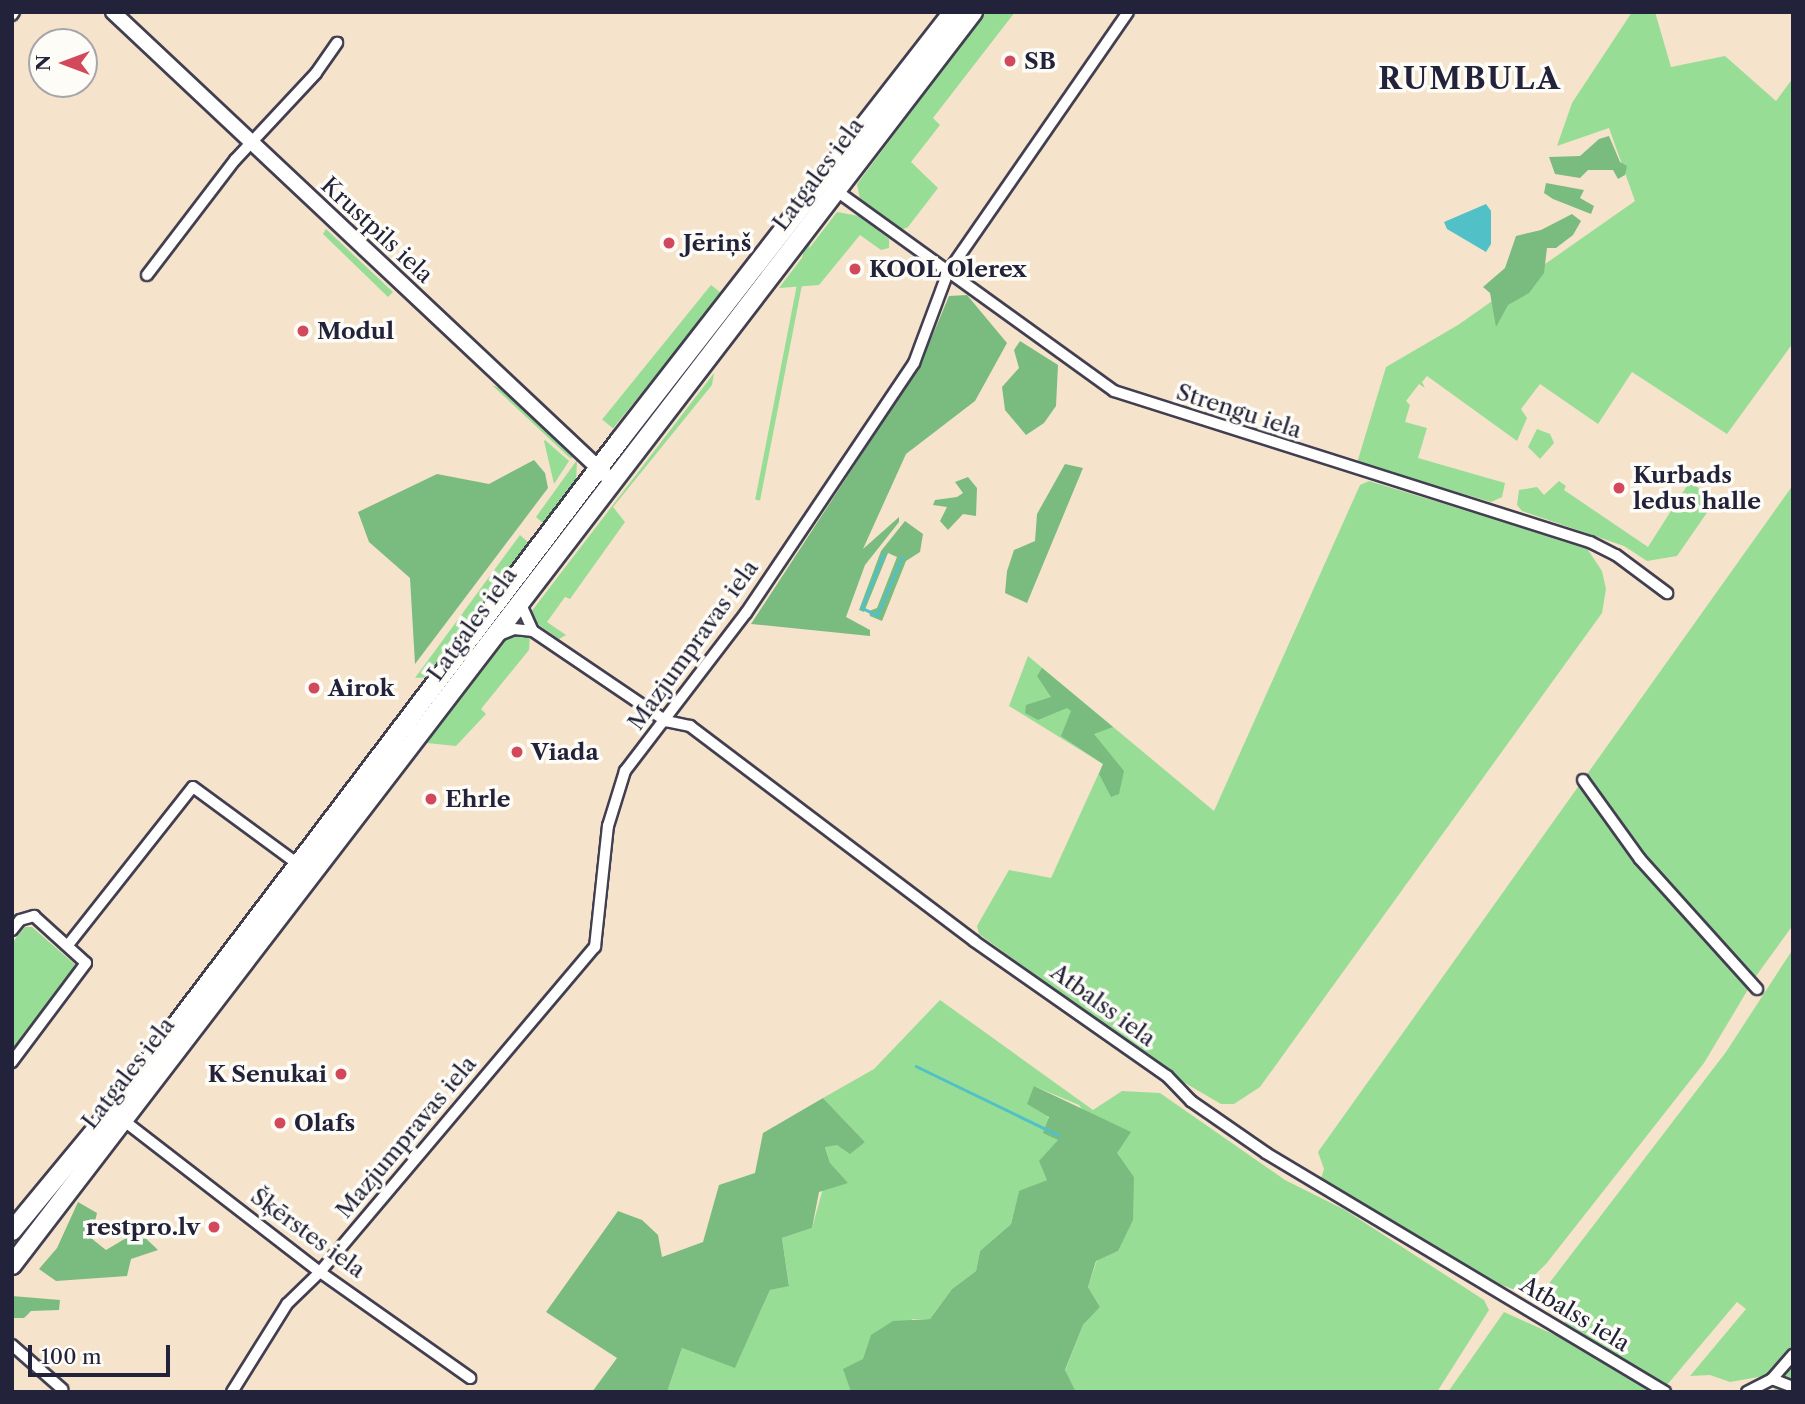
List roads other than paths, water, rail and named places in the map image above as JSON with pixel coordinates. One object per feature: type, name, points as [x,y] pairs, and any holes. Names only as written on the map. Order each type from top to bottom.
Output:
[{"type":"highway","name":"Latgales iela","points":[[830,186],[953,12]]},
{"type":"highway","name":"Latgales iela","points":[[12,1231],[830,186],[973,12]]},
{"type":"highway","name":"Latgales iela","points":[[12,1265],[496,636],[605,475]]},
{"type":"street","name":"Krustpils iela","points":[[113,12],[605,475]]},
{"type":"street","name":"Mazjumpravas iela","points":[[232,1392],[287,1304],[320,1272],[595,947],[608,826],[625,771],[666,722],[746,613],[914,363],[948,272],[1128,12]]},
{"type":"street","points":[[147,275],[198,205],[316,73],[337,43]]},
{"type":"street","name":"Strengu iela","points":[[830,186],[1114,391],[1590,542],[1616,555],[1667,593]]},
{"type":"street","points":[[519,600],[533,631]]},
{"type":"street","points":[[496,636],[514,629],[533,631]]},
{"type":"street","name":"Atbalss iela","points":[[533,631],[666,722],[690,726],[974,941],[1167,1076],[1191,1101],[1266,1153],[1664,1391]]},
{"type":"street","points":[[1583,780],[1640,859],[1757,989]]},
{"type":"street","points":[[68,945],[193,787],[299,866]]},
{"type":"street","points":[[12,930],[20,920],[34,916],[86,963],[12,1062]]},
{"type":"street","name":"Šķērstes iela","points":[[123,1120],[320,1272],[470,1378]]},
{"type":"street","points":[[12,1345],[62,1389]]},
{"type":"street","points":[[1746,1392],[1772,1379],[1793,1355]]},
{"type":"street","points":[[1772,1379],[1793,1387]]},
{"type":"water","points":[[1486,204],[1491,211],[1491,244],[1486,252],[1447,229],[1444,222]]},
{"type":"waterway","points":[[884,554],[862,608],[877,615],[902,557]]},
{"type":"waterway","points":[[916,1066],[1058,1135]]},
{"type":"place","name":"SB","points":[[1010,61]]},
{"type":"place","name":"Jēriņš","points":[[669,243]]},
{"type":"place","name":"KOOL Olerex","points":[[855,269]]},
{"type":"place","name":"Modul","points":[[303,331]]},
{"type":"place","name":"Kurbads ledus halle","points":[[1619,488]]},
{"type":"place","name":"Airok","points":[[314,688]]},
{"type":"place","name":"Viada","points":[[517,752]]},
{"type":"place","name":"Ehrle","points":[[431,799]]},
{"type":"place","name":"K Senukai","points":[[341,1074]]},
{"type":"place","name":"Olafs","points":[[280,1123]]},
{"type":"place","name":"restpro.lv","points":[[214,1227]]},
{"type":"district","name":"RUMBULA","points":[[1470,79]]}]
